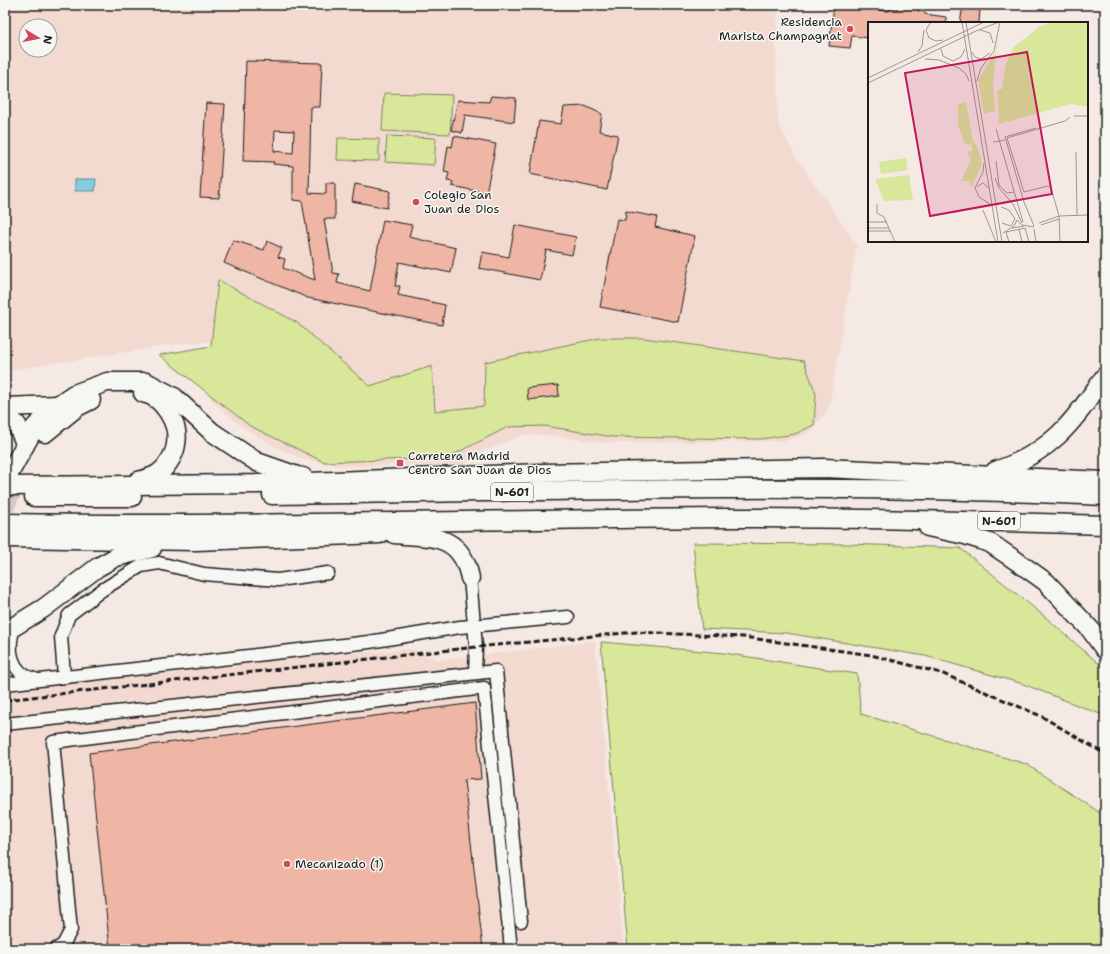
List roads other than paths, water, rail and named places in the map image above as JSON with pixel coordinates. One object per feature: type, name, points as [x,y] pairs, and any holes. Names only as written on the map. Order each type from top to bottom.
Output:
[{"type":"highway","points":[[958,473],[994,471],[1026,460],[1057,438],[1076,416],[1105,376]]},
{"type":"highway","points":[[11,478],[25,443],[35,426],[58,405],[74,394],[107,382],[146,382],[174,397],[212,432],[257,462],[297,476],[348,479]]},
{"type":"highway","points":[[11,478],[42,436],[77,407],[101,396],[122,391],[146,394],[161,403],[170,415],[175,427],[177,443],[171,458],[159,474],[129,484]]},
{"type":"highway","points":[[5,407],[58,405]]},
{"type":"highway","points":[[5,415],[17,424],[25,443]]},
{"type":"highway","points":[[11,478],[129,484],[257,484],[348,479],[550,473],[824,468],[1105,481]]},
{"type":"highway","points":[[749,470],[930,483],[1019,492]]},
{"type":"highway","name":"N-601","points":[[5,497],[747,490],[1019,492],[1105,496]]},
{"type":"highway","name":"N-601","points":[[5,523],[294,524],[730,518],[894,521],[944,519],[1105,525]]},
{"type":"highway","points":[[894,521],[965,535],[990,544],[1046,582],[1090,629],[1105,650]]},
{"type":"highway","points":[[5,538],[196,541],[306,539],[448,529],[480,522]]},
{"type":"highway","points":[[394,534],[430,538],[454,545],[461,552],[468,564],[470,578]]},
{"type":"highway","points":[[9,630],[98,567],[116,557],[132,552],[196,541]]},
{"type":"street","points":[[64,676],[61,636],[68,615],[102,590],[141,566],[159,563],[204,574],[278,580],[328,573]]},
{"type":"street","points":[[470,578],[476,647],[475,672]]},
{"type":"street","points":[[5,684],[369,642],[474,626],[568,617]]},
{"type":"street","points":[[9,630],[11,656],[15,667],[21,673],[38,679]]},
{"type":"street","points":[[5,724],[475,672],[496,671],[521,921]]},
{"type":"street","points":[[56,949],[63,944],[71,930],[53,742],[484,688],[511,949]]},
{"type":"water","points":[[75,179],[96,179],[95,191],[75,191]]},
{"type":"tunnel","points":[[5,508],[20,475]]},
{"type":"railway","points":[[5,700],[476,647],[636,632],[743,637],[871,655],[941,673],[1041,716],[1105,754]]},
{"type":"place","name":"Residencia Marista Champagnat","points":[[850,29]]},
{"type":"place","name":"Colegio San Juan de Dios","points":[[416,202]]},
{"type":"place","name":"Carretera Madrid Centro San Juan de Dios","points":[[400,463]]},
{"type":"place","name":"Mecanizado (1)","points":[[287,864]]}]
